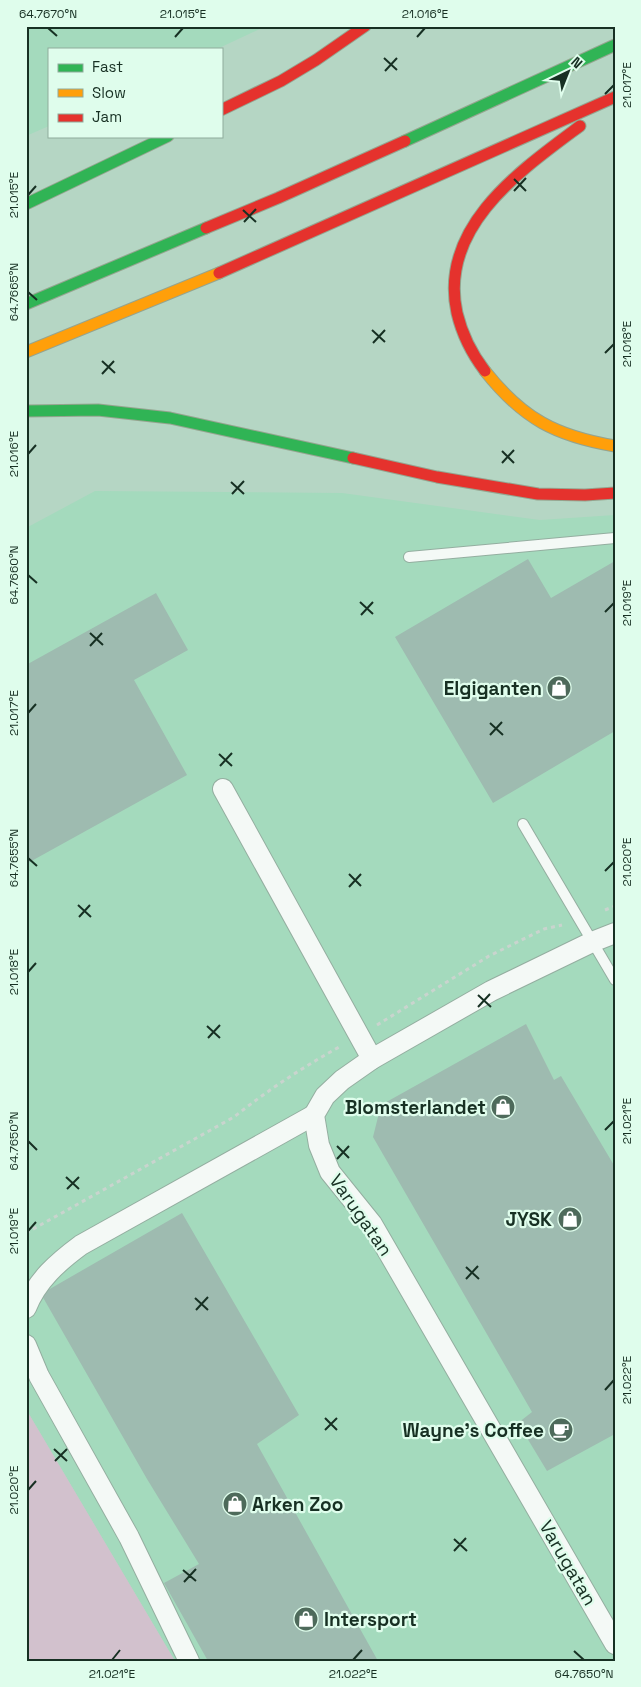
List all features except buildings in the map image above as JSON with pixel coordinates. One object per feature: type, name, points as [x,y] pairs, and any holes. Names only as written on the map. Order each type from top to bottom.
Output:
[{"type":"highway","points":[[222,110],[288,77],[365,26]]},
{"type":"highway","points":[[26,304],[278,198],[615,45]]},
{"type":"highway","points":[[26,352],[231,268],[615,99]]},
{"type":"highway","points":[[615,99],[551,147],[511,180],[492,200],[478,216],[467,236],[458,256],[454,280],[460,326],[473,355],[495,385],[522,410],[546,426],[592,442],[615,446]]},
{"type":"highway","points":[[26,204],[164,138]]},
{"type":"highway","points":[[26,411],[98,410],[170,418],[428,475],[496,487],[538,494],[585,495],[615,493]]},
{"type":"street","points":[[223,789],[372,1059]]},
{"type":"street","points":[[26,1308],[39,1283],[52,1269],[81,1245],[314,1115],[325,1096],[336,1085],[372,1059],[491,991],[592,942],[615,933]]},
{"type":"street","name":"Varugatan","points":[[314,1115],[319,1145],[330,1172],[372,1224],[615,1644]]},
{"type":"street","points":[[26,1345],[39,1376],[129,1537],[189,1661]]},
{"type":"lane","points":[[409,557],[615,538]]},
{"type":"lane","points":[[523,824],[615,980]]},
{"type":"path","points":[[26,1233],[234,1117],[289,1076],[489,956],[544,929],[580,922],[615,906]]},
{"type":"shaded area","points":[[26,26],[266,26],[219,48],[48,48],[48,126],[26,136]]},
{"type":"shaded area","points":[[95,491],[342,493],[540,520],[615,515],[615,1661],[175,1661],[26,1409],[26,528]]},
{"type":"shaded area","points":[[26,1409],[175,1661],[26,1661]]},
{"type":"traffic: fast","points":[[405,141],[615,45]]},
{"type":"traffic: fast","points":[[26,204],[164,138]]},
{"type":"traffic: fast","points":[[26,304],[206,228]]},
{"type":"traffic: fast","points":[[26,411],[98,410],[170,418],[353,458]]},
{"type":"traffic: slow","points":[[26,352],[219,273]]},
{"type":"traffic: slow","points":[[485,371],[513,402],[542,423],[575,437],[615,446]]},
{"type":"traffic: jam","points":[[222,110],[281,81],[316,60],[365,26]]},
{"type":"traffic: jam","points":[[219,273],[615,97]]},
{"type":"traffic: jam","points":[[485,371],[468,343],[457,313],[454,282],[460,254],[472,228],[489,204],[533,162],[580,126]]},
{"type":"traffic: jam","points":[[206,228],[405,141]]},
{"type":"traffic: jam","points":[[353,458],[437,477],[538,494],[585,495],[615,493]]},
{"type":"place","name":"Elgiganten","points":[[559,688]]},
{"type":"place","name":"Blomsterlandet","points":[[503,1107]]},
{"type":"place","name":"JYSK","points":[[570,1219]]},
{"type":"place","name":"Wayne's Coffee","points":[[561,1430]]},
{"type":"place","name":"Arken Zoo","points":[[235,1504]]},
{"type":"place","name":"Intersport","points":[[306,1619]]}]
